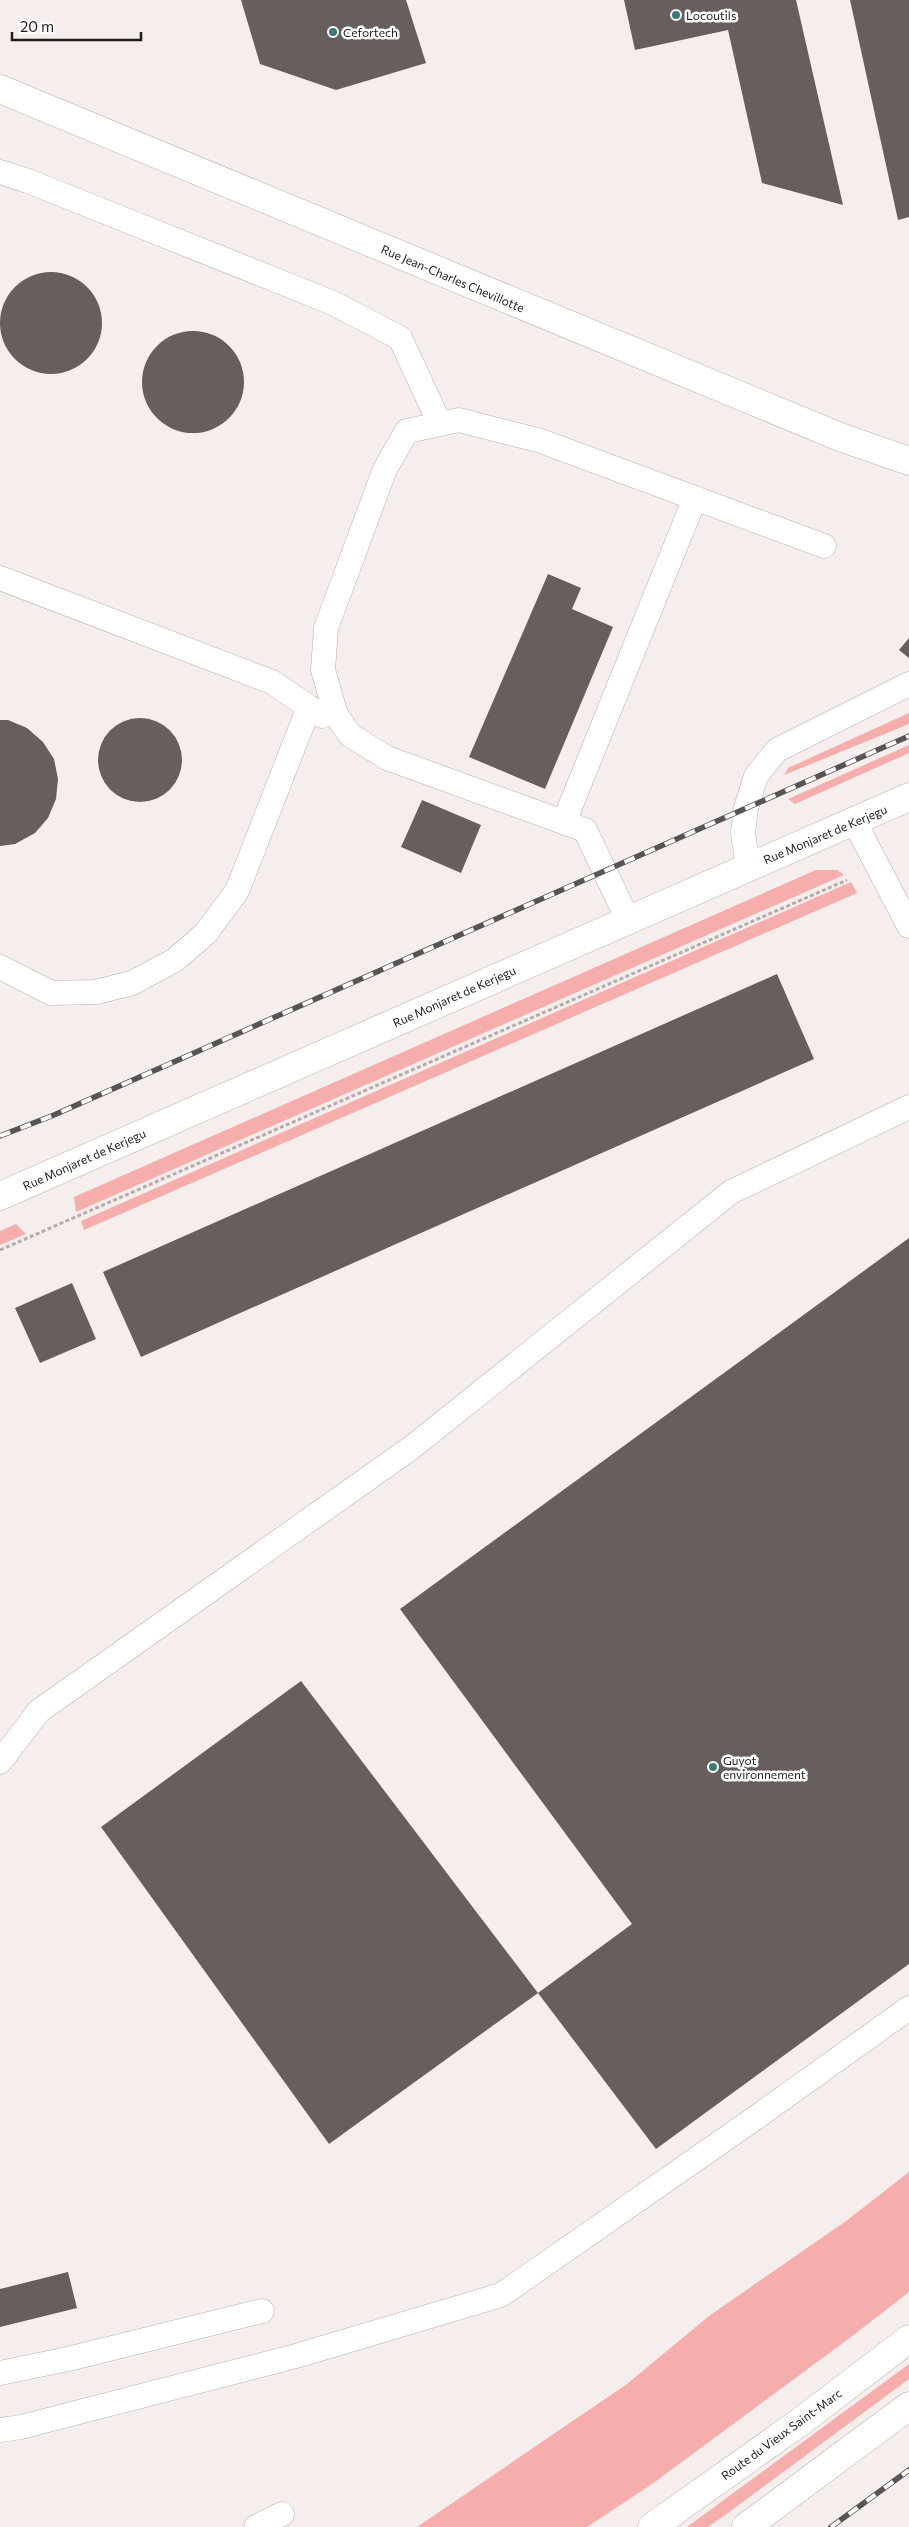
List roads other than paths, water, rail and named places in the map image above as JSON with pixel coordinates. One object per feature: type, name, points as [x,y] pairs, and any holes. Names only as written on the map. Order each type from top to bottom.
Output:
[{"type":"main road","name":"Rue Jean-Charles Chevillotte","points":[[0,89],[822,430],[909,461]]},
{"type":"main road","name":"Rue Monjaret de Kerjegu","points":[[0,1196],[909,797]]},
{"type":"main road","name":"Route du Vieux Saint-Marc","points":[[652,2527],[800,2422],[909,2339]]},
{"type":"main road","points":[[746,2527],[909,2406]]},
{"type":"lane","points":[[0,172],[28,181],[333,303],[400,338],[440,424]]},
{"type":"lane","points":[[350,735],[336,715],[323,670],[326,628],[385,469],[407,431],[459,420],[541,441],[824,546]]},
{"type":"lane","points":[[564,822],[695,498]]},
{"type":"lane","points":[[0,578],[272,682],[387,758],[585,830],[628,920]]},
{"type":"lane","points":[[748,867],[743,833],[746,808],[756,776],[777,750],[909,684]]},
{"type":"lane","points":[[0,967],[51,993],[96,992],[132,984],[175,960],[206,933],[237,890],[309,708]]},
{"type":"lane","points":[[854,821],[909,926]]},
{"type":"lane","points":[[0,1762],[39,1711],[411,1448],[731,1192],[909,1107]]},
{"type":"lane","points":[[0,2430],[21,2427],[296,2356],[501,2295],[761,2114],[909,2008]]},
{"type":"lane","points":[[0,2372],[68,2359],[262,2311]]},
{"type":"lane","points":[[256,2527],[282,2514]]},
{"type":"railway","points":[[0,1136],[54,1115],[909,736]]},
{"type":"railway","points":[[831,2527],[909,2470]]},
{"type":"place","name":"Locoutils","points":[[676,15]]},
{"type":"place","name":"Cefortech","points":[[333,32]]},
{"type":"place","name":"Guyot environnement","points":[[713,1767]]}]
